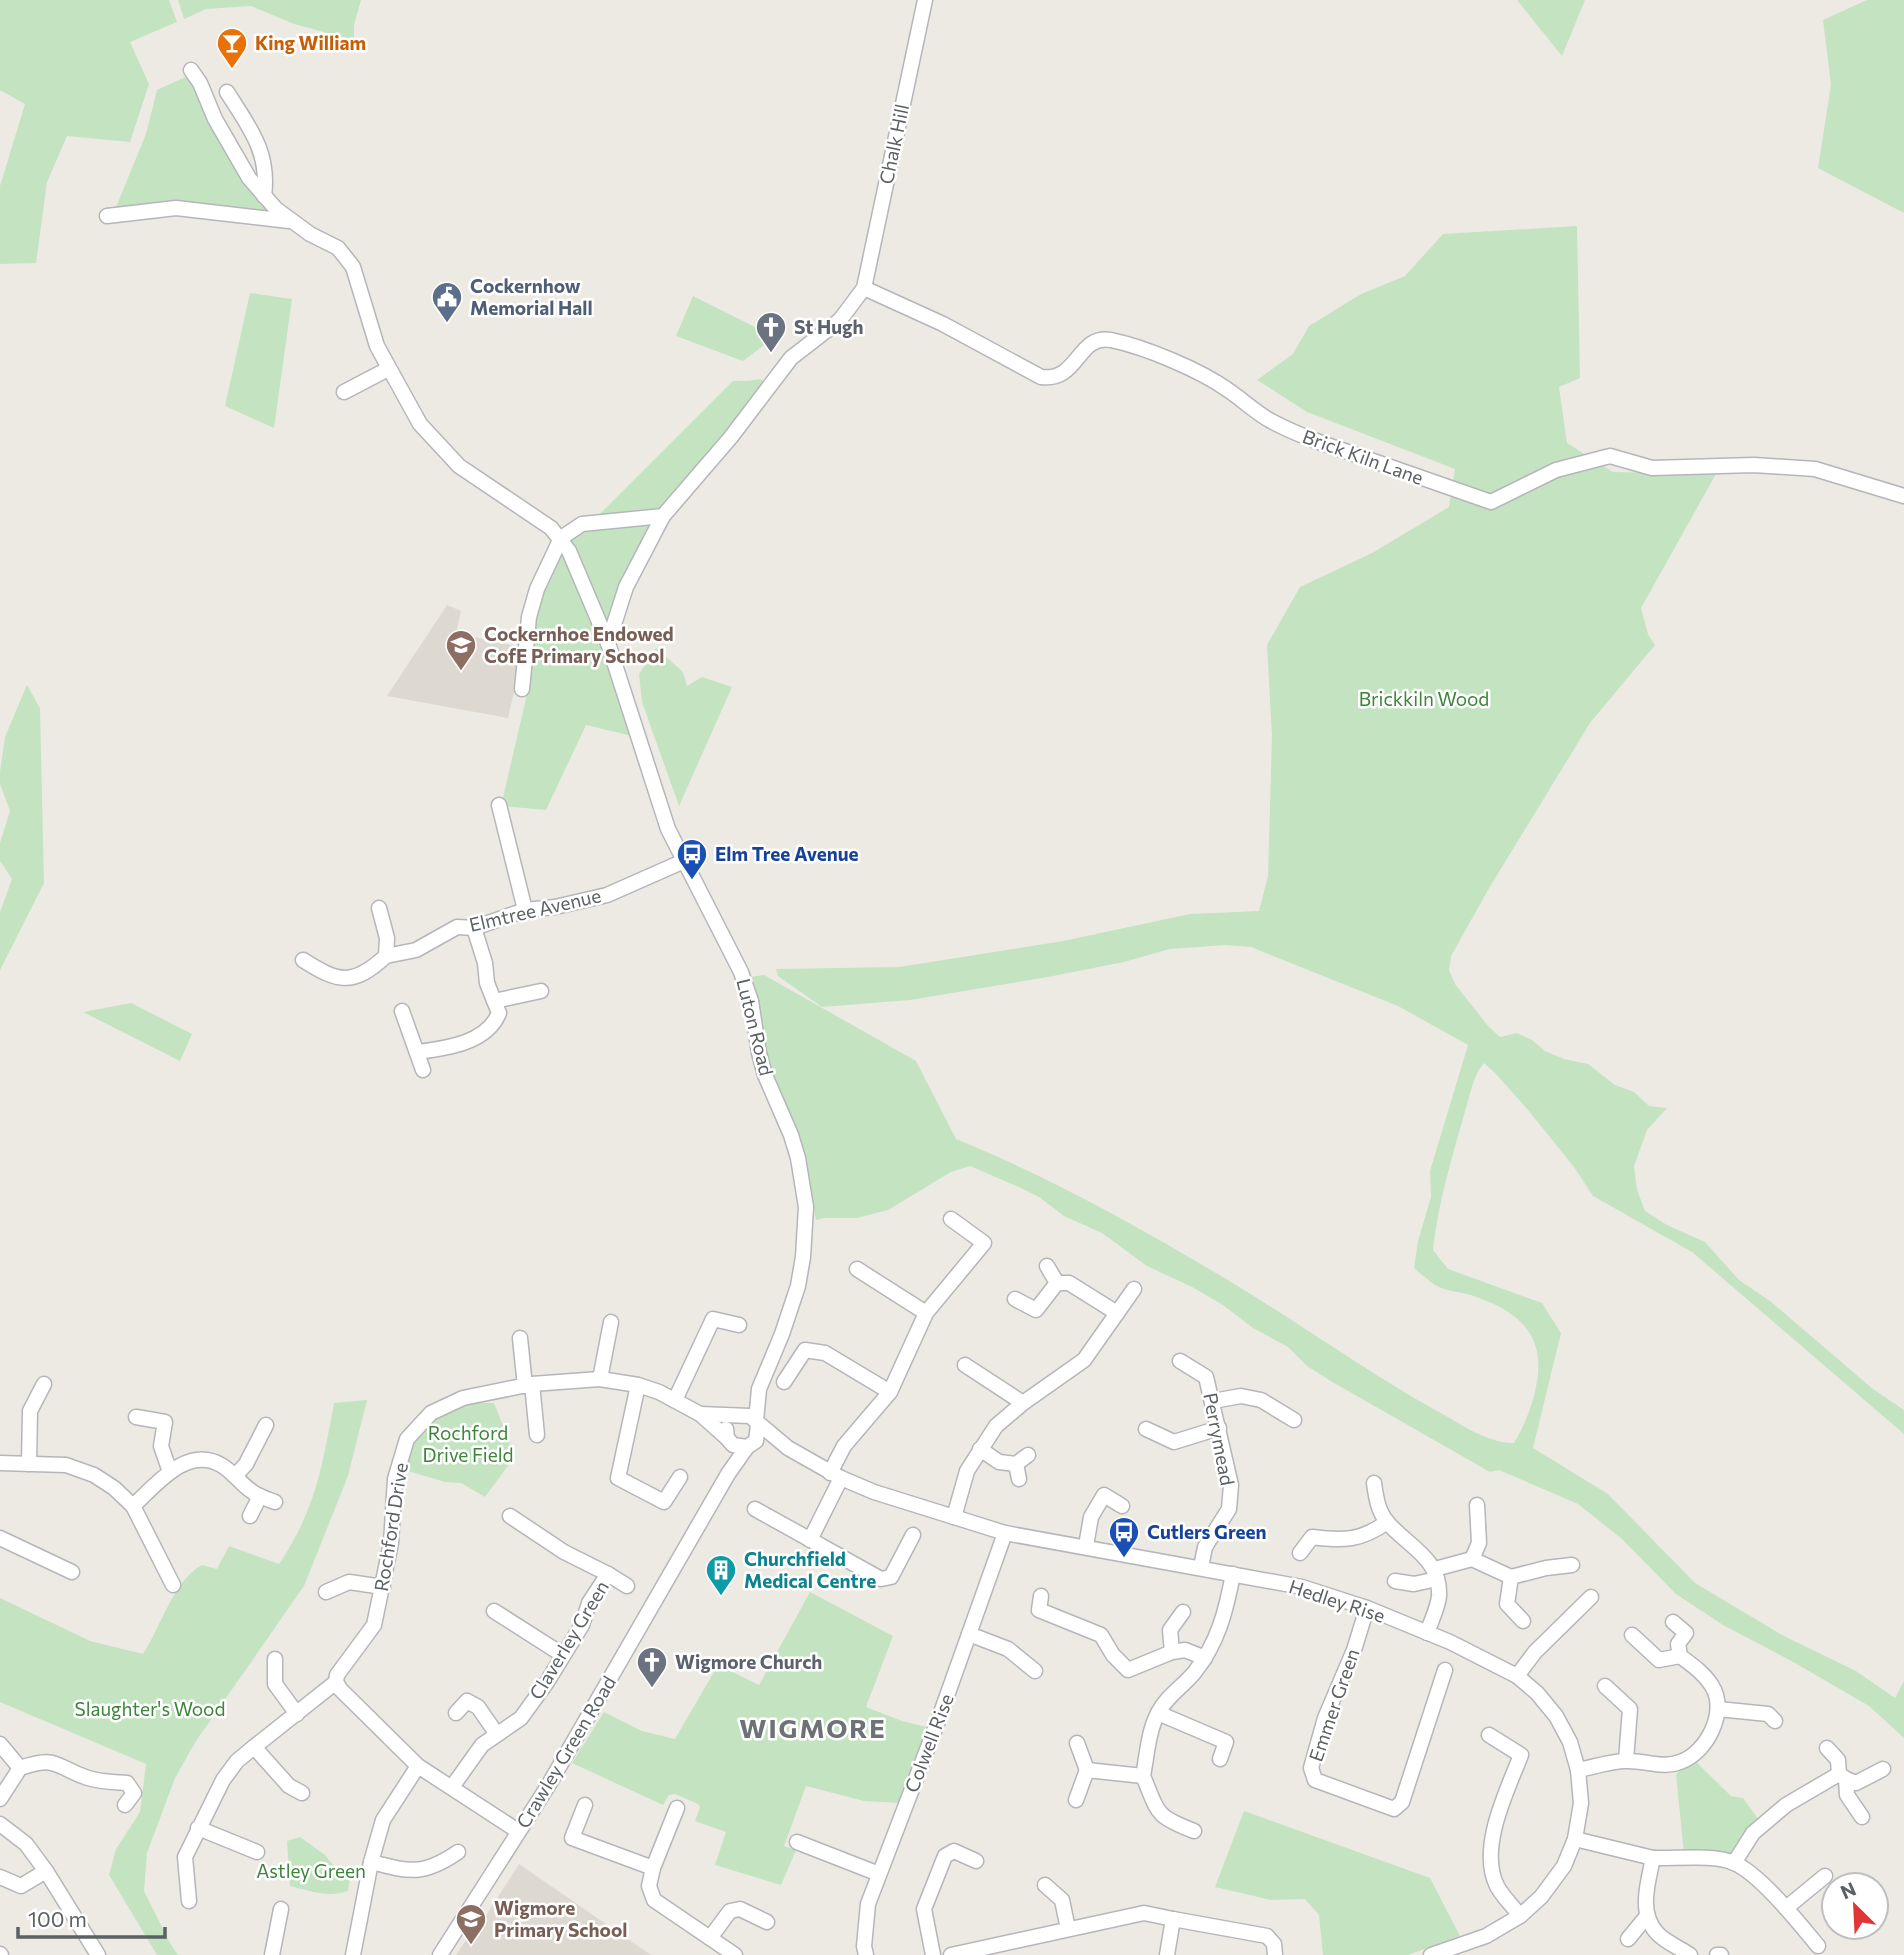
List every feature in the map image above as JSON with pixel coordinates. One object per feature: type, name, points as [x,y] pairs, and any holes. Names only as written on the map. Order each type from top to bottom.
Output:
[{"type":"street","name":"Chalk Hill","points":[[864,288],[925,0]]},
{"type":"street","points":[[191,70],[249,178],[290,221],[338,248],[353,267],[377,346],[420,424],[459,466],[551,528],[561,538]]},
{"type":"street","points":[[227,92],[263,153],[267,176],[264,196]]},
{"type":"street","points":[[107,216],[176,208],[290,221]]},
{"type":"street","name":"Brick Kiln Lane","points":[[864,288],[943,324],[1041,377],[1063,374],[1093,342],[1101,340],[1187,366],[1231,391],[1271,421],[1308,439],[1491,502],[1556,470],[1610,456],[1652,468],[1754,465],[1815,469],[1904,496]]},
{"type":"street","points":[[608,643],[626,587],[663,516],[732,437],[791,358],[840,320],[864,288]]},
{"type":"street","points":[[344,392],[388,369]]},
{"type":"street","points":[[522,689],[529,617],[537,589],[561,538],[582,524],[663,516]]},
{"type":"street","name":"Luton Road","points":[[561,538],[608,643],[668,829],[741,972],[751,1002],[765,1075],[798,1158],[803,1182],[805,1222],[798,1286],[759,1389]]},
{"type":"street","points":[[499,805],[525,910]]},
{"type":"street","name":"Elmtree Avenue","points":[[386,956],[416,950],[457,927],[474,928],[525,910],[555,907],[607,895],[684,861]]},
{"type":"street","points":[[303,960],[329,976],[359,976],[370,970],[386,956],[387,939],[379,908]]},
{"type":"street","points":[[418,1052],[443,1049],[474,1038],[494,1025],[499,1013],[487,983],[485,963],[474,928]]},
{"type":"street","points":[[494,1001],[541,991]]},
{"type":"street","points":[[402,1011],[424,1070]]},
{"type":"street","points":[[810,1540],[844,1446],[890,1392],[926,1313],[984,1243],[951,1219]]},
{"type":"street","points":[[1047,1266],[1057,1283]]},
{"type":"street","points":[[857,1269],[926,1313]]},
{"type":"street","points":[[1015,1299],[1036,1310],[1057,1283]]},
{"type":"street","points":[[1057,1283],[1069,1283],[1117,1313]]},
{"type":"street","points":[[954,1517],[967,1471],[996,1426],[1023,1403],[1084,1360],[1134,1289]]},
{"type":"street","points":[[676,1400],[713,1319],[739,1325]]},
{"type":"street","points":[[600,1379],[611,1321]]},
{"type":"street","points":[[520,1338],[537,1434]]},
{"type":"street","points":[[784,1382],[805,1350],[825,1353],[890,1392]]},
{"type":"street","name":"Perrymead","points":[[1180,1361],[1206,1377],[1231,1485],[1229,1509],[1205,1547],[1201,1567]]},
{"type":"street","points":[[965,1365],[1023,1403]]},
{"type":"street","name":"Rochford Drive","points":[[189,1901],[185,1857],[223,1780],[237,1761],[335,1682],[337,1675],[374,1625],[391,1543],[395,1479],[407,1439],[431,1413],[463,1398],[529,1385],[600,1379],[638,1385],[676,1400],[700,1414],[728,1440]]},
{"type":"street","points":[[29,1464],[30,1411],[44,1384]]},
{"type":"street","points":[[638,1385],[618,1478],[664,1502],[680,1477]]},
{"type":"street","points":[[759,1389],[759,1436],[750,1446],[737,1447],[728,1440],[726,1428],[759,1389]]},
{"type":"street","points":[[1213,1401],[1241,1396],[1261,1401],[1294,1420]]},
{"type":"street","name":"Rochford Drive","points":[[700,1414],[736,1415]]},
{"type":"street","points":[[736,1415],[746,1414],[757,1423]]},
{"type":"street","points":[[136,1417],[166,1422],[161,1446],[170,1472]]},
{"type":"street","name":"Hedley Rise","points":[[757,1423],[788,1448],[835,1475],[874,1492],[1006,1533],[1302,1587],[1367,1608],[1450,1642],[1517,1676],[1537,1693],[1556,1716],[1570,1742],[1578,1770],[1580,1803],[1575,1839],[1564,1866],[1541,1898],[1520,1916],[1486,1936],[1450,1952],[1431,1955]]},
{"type":"street","points":[[235,1476],[246,1464],[266,1425]]},
{"type":"street","points":[[1146,1429],[1174,1442],[1219,1428]]},
{"type":"street","name":"Crawley Green Road","points":[[728,1440],[728,1474]]},
{"type":"street","name":"Hedley Rise","points":[[750,1446],[788,1448]]},
{"type":"street","name":"Crawley Green Road","points":[[440,1955],[517,1831],[548,1787],[728,1474],[750,1446]]},
{"type":"street","points":[[980,1449],[1017,1472],[1028,1455]]},
{"type":"street","points":[[133,1506],[170,1472],[189,1460],[204,1458],[221,1465],[251,1491],[275,1502]]},
{"type":"street","points":[[0,1462],[66,1465],[94,1475],[114,1488],[133,1506],[173,1585]]},
{"type":"street","points":[[1374,1483],[1377,1504],[1387,1522],[1413,1545],[1436,1574],[1439,1598],[1427,1633]]},
{"type":"street","points":[[1086,1546],[1091,1517],[1104,1495],[1122,1506]]},
{"type":"street","points":[[250,1516],[260,1496]]},
{"type":"street","points":[[1395,1581],[1414,1584],[1472,1559],[1479,1543],[1478,1505]]},
{"type":"street","points":[[755,1510],[881,1579],[891,1577],[913,1535]]},
{"type":"street","name":"Claverley Green","points":[[452,1787],[482,1745],[521,1718],[564,1655],[582,1625],[589,1603],[608,1574],[564,1552],[510,1516]]},
{"type":"street","points":[[1300,1553],[1312,1537],[1339,1541],[1370,1534],[1387,1522]]},
{"type":"street","name":"Colwell Rise","points":[[866,1955],[864,1946],[868,1903],[1006,1533]]},
{"type":"street","points":[[0,1538],[72,1572]]},
{"type":"street","points":[[1472,1559],[1511,1577],[1572,1565]]},
{"type":"street","points":[[608,1574],[628,1586]]},
{"type":"street","points":[[1194,1831],[1159,1814],[1143,1776],[1158,1713],[1167,1699],[1192,1675],[1219,1635],[1233,1574]]},
{"type":"street","points":[[1511,1577],[1507,1604],[1523,1621]]},
{"type":"street","points":[[326,1592],[349,1583],[383,1587]]},
{"type":"street","points":[[1041,1596],[1039,1610],[1101,1635],[1113,1655],[1128,1670],[1172,1651],[1185,1650],[1205,1658]]},
{"type":"street","points":[[1517,1676],[1535,1652],[1591,1597]]},
{"type":"street","name":"Emmer Green","points":[[1367,1608],[1354,1650],[1325,1718],[1311,1768],[1315,1780],[1394,1809],[1402,1802],[1445,1670]]},
{"type":"street","points":[[494,1611],[564,1655]]},
{"type":"street","points":[[1172,1651],[1170,1630],[1182,1612]]},
{"type":"street","points":[[1578,1770],[1626,1760],[1663,1765],[1680,1763],[1692,1755],[1711,1735],[1718,1709],[1714,1688],[1704,1674],[1681,1657],[1678,1644],[1686,1633],[1673,1622]]},
{"type":"street","points":[[969,1634],[1007,1649],[1035,1671]]},
{"type":"street","points":[[1632,1635],[1659,1660],[1681,1657]]},
{"type":"street","points":[[275,1659],[275,1684],[297,1714]]},
{"type":"street","points":[[335,1682],[418,1766],[517,1831]]},
{"type":"street","points":[[1605,1686],[1630,1709],[1626,1760]]},
{"type":"street","points":[[456,1713],[467,1701],[478,1707],[496,1733]]},
{"type":"street","points":[[1718,1709],[1768,1714],[1775,1721]]},
{"type":"street","points":[[1158,1713],[1226,1742],[1220,1759]]},
{"type":"street","points":[[1489,1735],[1521,1755],[1496,1823],[1490,1853],[1496,1885],[1520,1916]]},
{"type":"street","points":[[1076,1800],[1087,1770],[1077,1743]]},
{"type":"street","points":[[0,1744],[20,1768]]},
{"type":"street","points":[[254,1747],[289,1786],[302,1793]]},
{"type":"street","points":[[1827,1748],[1838,1760],[1847,1795],[1862,1817]]},
{"type":"street","points":[[0,1800],[20,1768],[40,1761],[56,1762],[89,1778],[127,1783],[134,1793],[125,1805]]},
{"type":"street","points":[[353,1955],[371,1862],[383,1820],[418,1766]]},
{"type":"street","points":[[1842,1777],[1856,1783],[1883,1769]]},
{"type":"street","points":[[1087,1770],[1143,1776]]},
{"type":"street","points":[[1734,1863],[1753,1833],[1778,1812],[1842,1777]]},
{"type":"street","points":[[584,1805],[572,1838],[653,1868]]},
{"type":"street","points":[[677,1808],[653,1868],[649,1886],[654,1900],[735,1955]]},
{"type":"street","points":[[0,1824],[26,1844],[98,1955]]},
{"type":"street","points":[[198,1828],[257,1852]]},
{"type":"street","points":[[1575,1839],[1653,1858],[1720,1859],[1734,1863],[1749,1873],[1786,1908],[1818,1945]]},
{"type":"street","points":[[797,1842],[879,1874]]},
{"type":"street","points":[[933,1955],[924,1909],[946,1856],[954,1851],[975,1861]]},
{"type":"street","points":[[371,1862],[408,1872],[442,1863],[458,1852]]},
{"type":"street","points":[[1653,1858],[1645,1900],[1647,1916],[1658,1934],[1690,1955]]},
{"type":"street","points":[[0,1877],[21,1886],[46,1871]]},
{"type":"street","points":[[1786,1908],[1820,1879]]},
{"type":"street","points":[[1045,1885],[1062,1900],[1068,1929]]},
{"type":"street","points":[[272,1955],[281,1909]]},
{"type":"street","points":[[710,1938],[730,1911],[740,1909],[767,1922]]},
{"type":"street","points":[[951,1955],[1005,1950],[1068,1929],[1144,1913],[1267,1936],[1274,1944],[1275,1955]]},
{"type":"street","points":[[1628,1939],[1647,1916]]},
{"type":"street","points":[[1167,1955],[1173,1919]]},
{"type":"shaded area","name":"Cockernhoe Endowed CofE Primary School","points":[[447,605],[461,611],[456,633],[524,648],[508,718],[387,696]]},
{"type":"shaded area","points":[[519,1864],[651,1955],[456,1955],[468,1937],[471,1939]]},
{"type":"green space","points":[[0,0],[169,0],[177,22],[130,42],[149,84],[130,142],[67,136],[47,182],[36,263],[0,264],[0,186],[25,104],[0,90]]},
{"type":"green space","points":[[178,0],[361,0],[354,25],[354,40],[294,24],[251,6],[206,9],[184,19]]},
{"type":"green space","points":[[1517,0],[1585,0],[1562,56]]},
{"type":"green space","points":[[1867,0],[1904,0],[1904,213],[1818,168],[1831,85],[1823,20]]},
{"type":"green space","points":[[190,75],[242,173],[271,216],[114,212],[146,134],[157,90]]},
{"type":"green space","name":"Brickkiln Wood","points":[[1577,226],[1580,378],[1559,387],[1567,443],[1613,472],[1716,474],[1641,608],[1648,634],[1655,645],[1590,723],[1488,890],[1451,956],[1449,970],[1455,984],[1500,1037],[1517,1033],[1532,1040],[1545,1051],[1564,1059],[1588,1064],[1615,1085],[1634,1092],[1649,1106],[1667,1108],[1647,1130],[1634,1166],[1637,1190],[1645,1211],[1667,1225],[1705,1242],[1739,1280],[1770,1301],[1873,1389],[1904,1410],[1904,1434],[1692,1252],[1593,1196],[1574,1167],[1528,1110],[1484,1063],[1473,1084],[1451,1160],[1438,1214],[1433,1250],[1448,1269],[1542,1303],[1561,1333],[1533,1448],[1608,1494],[1695,1583],[1782,1635],[1856,1671],[1895,1698],[1904,1681],[1904,1738],[1869,1706],[1723,1625],[1676,1594],[1622,1539],[1578,1504],[1499,1470],[1490,1472],[1334,1383],[1307,1366],[1288,1347],[1253,1328],[1223,1305],[1147,1266],[1102,1233],[1064,1216],[1039,1197],[1021,1188],[970,1166],[951,1172],[888,1210],[857,1218],[816,1220],[806,1168],[772,1079],[760,1033],[750,977],[764,975],[916,1061],[956,1139],[1056,1184],[1153,1236],[1465,1427],[1494,1440],[1514,1443],[1530,1410],[1537,1382],[1538,1357],[1529,1332],[1521,1322],[1498,1306],[1471,1295],[1439,1287],[1414,1268],[1418,1241],[1431,1197],[1430,1171],[1468,1045],[1398,1006],[1251,947],[1226,945],[1170,949],[1124,962],[1048,977],[910,1000],[822,1007],[778,976],[776,969],[899,967],[1063,941],[1190,914],[1259,911],[1268,876],[1272,736],[1267,645],[1300,587],[1372,553],[1449,507],[1455,469],[1307,412],[1257,380],[1293,354],[1309,326],[1361,294],[1405,276],[1443,234]]},
{"type":"green space","points":[[250,293],[292,299],[274,428],[225,406]]},
{"type":"green space","points":[[693,296],[775,337],[743,361],[676,336]]},
{"type":"green space","points":[[760,379],[765,382],[760,392],[669,503],[609,620],[632,736],[586,725],[546,810],[501,806],[528,690],[534,617],[553,566],[569,539],[589,525],[733,381]]},
{"type":"green space","points":[[656,648],[683,672],[687,686],[702,677],[732,687],[679,806],[642,702],[639,674]]},
{"type":"green space","points":[[27,685],[40,708],[44,883],[0,970],[0,912],[12,879],[0,861],[0,843],[10,811],[0,784],[0,772],[5,737]]},
{"type":"green space","points":[[131,1003],[192,1034],[180,1061],[83,1012]]},
{"type":"green space","name":"Slaughter's Wood","points":[[367,1400],[348,1476],[304,1586],[196,1741],[175,1778],[147,1853],[144,1891],[178,1955],[157,1955],[109,1875],[116,1849],[140,1812],[146,1764],[0,1702],[0,1598],[90,1641],[143,1654],[183,1582],[202,1565],[217,1569],[229,1546],[279,1564],[302,1525],[316,1487],[334,1403]]},
{"type":"green space","name":"Rochford Drive Field","points":[[467,1403],[494,1403],[515,1456],[485,1497],[461,1483],[445,1482],[401,1469],[412,1444],[425,1427],[443,1414]]},
{"type":"green space","points":[[810,1592],[893,1636],[866,1707],[927,1727],[900,1803],[864,1801],[806,1786],[784,1846],[796,1850],[781,1885],[715,1865],[726,1832],[695,1821],[700,1807],[698,1804],[675,1794],[669,1795],[663,1805],[572,1763],[604,1712],[642,1731],[675,1739],[718,1665],[759,1685]]},
{"type":"green space","points":[[1695,1761],[1731,1796],[1743,1798],[1759,1820],[1734,1854],[1684,1854],[1676,1774]]},
{"type":"green space","points":[[1244,1811],[1430,1878],[1460,1936],[1408,1955],[1323,1955],[1319,1915],[1305,1899],[1271,1900],[1215,1887]]},
{"type":"green space","name":"Astley Green","points":[[300,1837],[350,1878],[348,1891],[326,1894],[290,1886],[287,1841]]},
{"type":"place","name":"King William","points":[[232,70]]},
{"type":"place","name":"Cockernhow Memorial Hall","points":[[447,324]]},
{"type":"place","name":"St Hugh","points":[[771,354]]},
{"type":"place","name":"Cockernhoe Endowed CofE Primary School","points":[[461,672]]},
{"type":"place","name":"Elm Tree Avenue","points":[[692,881]]},
{"type":"place","name":"Cutlers Green","points":[[1124,1559]]},
{"type":"place","name":"Churchfield Medical Centre","points":[[721,1597]]},
{"type":"place","name":"Wigmore Church","points":[[652,1689]]},
{"type":"place","name":"Wigmore Primary School","points":[[471,1946]]},
{"type":"district","name":"WIGMORE","points":[[813,1729]]}]
